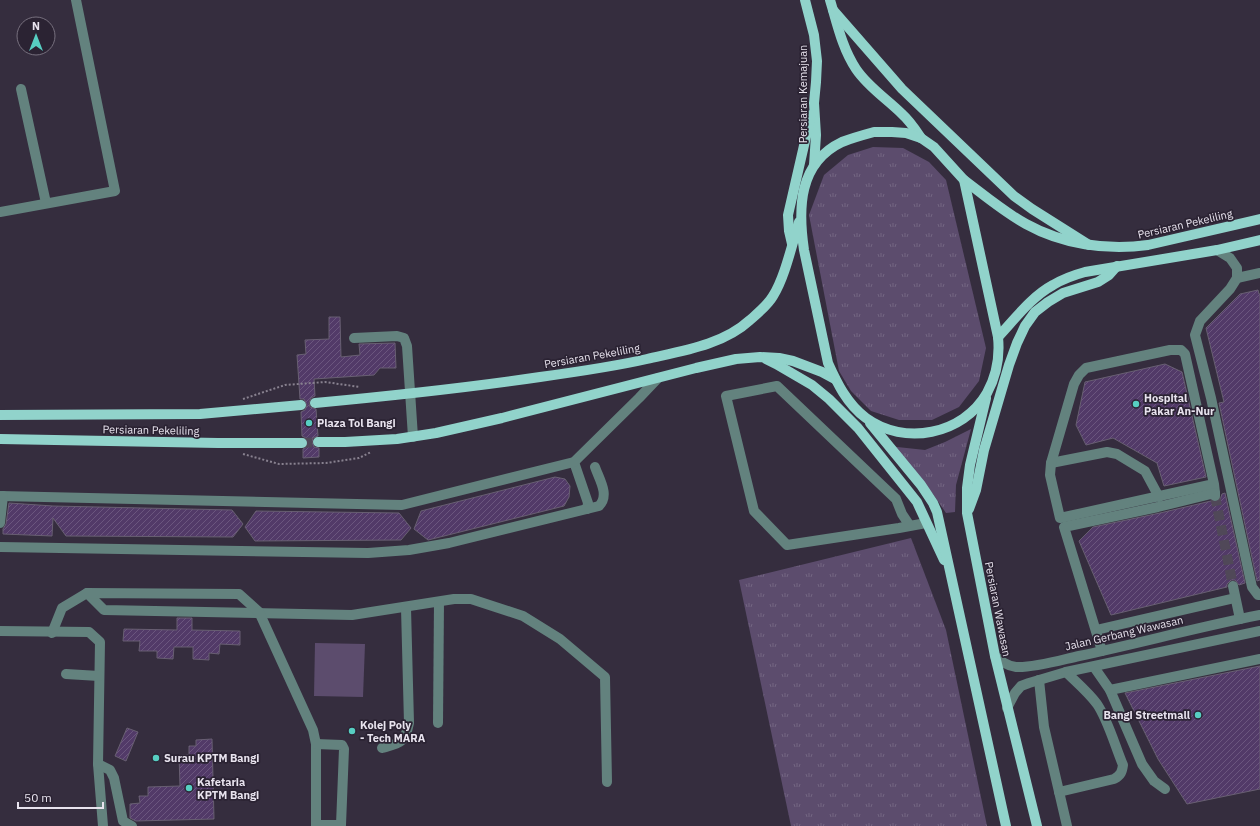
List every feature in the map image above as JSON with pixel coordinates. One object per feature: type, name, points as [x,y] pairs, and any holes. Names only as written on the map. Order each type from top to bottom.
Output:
[{"type":"main road","name":"Persiaran Kemajuan","points":[[805,0],[814,35],[817,61],[814,103],[816,135],[814,165]]},
{"type":"main road","points":[[830,0],[840,36],[856,69],[876,91],[913,125],[921,138]]},
{"type":"main road","points":[[833,10],[902,89],[1014,196],[1089,245]]},
{"type":"main road","points":[[792,244],[788,215],[814,103]]},
{"type":"main road","points":[[921,138],[906,133],[874,132],[857,136],[840,143],[825,153],[814,165],[807,179],[803,194],[801,218],[804,250],[828,363],[835,379],[850,402],[865,417],[921,485],[933,503],[938,516],[1006,826]]},
{"type":"main road","name":"Persiaran Pekeliling","points":[[921,138],[934,147],[964,180],[1009,213],[1026,224],[1050,236],[1089,245],[1118,248],[1133,247],[1148,245],[1260,219]]},
{"type":"main road","points":[[865,417],[888,430],[900,433],[924,434],[954,425],[965,418],[977,407],[987,394],[992,383],[998,364],[998,337],[964,180]]},
{"type":"main road","name":"Persiaran Pekeliling","points":[[315,403],[495,384],[621,365],[692,349],[715,341],[749,322],[773,297],[780,281],[801,218]]},
{"type":"main road","points":[[998,337],[1038,296],[1068,277],[1085,272],[1217,250],[1260,240]]},
{"type":"main road","points":[[967,513],[976,490],[984,450],[1009,366],[1025,326],[1035,312],[1048,302],[1063,293],[1098,282],[1110,275],[1117,266]]},
{"type":"main road","points":[[318,442],[370,441],[413,437],[436,433],[747,357],[779,358],[793,361],[822,372],[835,379]]},
{"type":"main road","points":[[760,357],[776,364],[806,382],[829,399],[858,428],[917,502],[950,572]]},
{"type":"main road","name":"Persiaran Wawasan","points":[[987,394],[970,465],[967,488],[967,513],[995,656],[1037,826]]},
{"type":"main road","name":"Persiaran Pekeliling","points":[[0,415],[200,414],[301,405]]},
{"type":"main road","name":"Persiaran Pekeliling","points":[[0,438],[218,443],[302,443]]},
{"type":"street","points":[[0,212],[115,191],[76,0]]},
{"type":"street","points":[[21,89],[46,203]]},
{"type":"street","points":[[1217,250],[1230,258],[1237,268],[1237,278],[1230,289],[1200,321],[1195,335],[1223,446],[1252,587],[1260,595]]},
{"type":"street","points":[[1237,278],[1260,273]]},
{"type":"street","points":[[354,338],[397,336],[404,338],[407,346],[413,437]]},
{"type":"street","points":[[1102,651],[1062,523],[1050,475],[1051,463],[1074,384],[1079,375],[1086,368],[1170,350],[1181,350],[1186,354],[1215,491]]},
{"type":"street","points":[[0,524],[1,496],[402,505],[574,462],[658,378]]},
{"type":"street","points":[[910,526],[902,514],[896,499],[777,386],[726,396],[754,511],[787,545],[900,528],[926,523]]},
{"type":"street","points":[[1051,463],[1107,452],[1117,454],[1146,471],[1159,497]]},
{"type":"street","points":[[574,462],[588,503],[587,510]]},
{"type":"street","points":[[0,547],[345,553],[409,550],[449,543],[599,506],[604,499],[604,493],[595,466]]},
{"type":"street","points":[[1062,523],[1159,497],[1215,491]]},
{"type":"street","points":[[1062,523],[1158,507],[1215,491]]},
{"type":"street","points":[[900,528],[902,514]]},
{"type":"street","points":[[1233,586],[1240,619]]},
{"type":"street","points":[[87,593],[104,610],[352,615],[406,608],[454,599],[471,599],[523,616],[560,639],[605,677],[607,782]]},
{"type":"street","points":[[52,633],[62,608],[87,593],[239,594],[259,612],[313,730],[316,744],[316,825],[341,825],[344,748],[342,745],[316,744]]},
{"type":"street","points":[[1096,630],[1235,598]]},
{"type":"street","points":[[438,723],[439,602]]},
{"type":"street","points":[[382,748],[395,744],[404,739],[409,723],[406,608]]},
{"type":"street","name":"Jalan Gerbang Wawasan","points":[[995,656],[1005,664],[1022,667],[1102,651],[1260,615]]},
{"type":"street","points":[[0,631],[52,633],[89,632],[100,642],[98,764],[103,826]]},
{"type":"street","points":[[1007,708],[1015,693],[1021,686],[1039,680],[1066,672],[1260,631]]},
{"type":"street","points":[[1110,690],[1260,659]]},
{"type":"street","points":[[1094,666],[1110,690],[1142,764],[1154,781],[1165,789]]},
{"type":"street","points":[[1059,792],[1114,779],[1120,776],[1123,765],[1100,710],[1090,696],[1066,672]]},
{"type":"street","points":[[66,674],[99,676]]},
{"type":"street","points":[[1039,680],[1044,727],[1068,826]]},
{"type":"street","points":[[98,764],[110,770],[114,778],[123,821],[132,826]]},
{"type":"path","points":[[240,400],[285,385],[325,382],[363,388]]},
{"type":"path","points":[[238,453],[279,464],[326,463],[359,458],[372,452]]},
{"type":"green space","points":[[873,147],[903,148],[929,162],[946,180],[986,348],[979,381],[959,407],[932,420],[899,420],[871,411],[851,391],[839,371],[809,215],[824,175],[848,155]]},
{"type":"green space","points":[[971,429],[956,485],[955,512],[946,513],[933,494],[888,446],[925,450]]},
{"type":"green space","points":[[911,538],[946,630],[987,826],[791,826],[739,580]]},
{"type":"green space","points":[[315,643],[365,644],[363,697],[314,696]]},
{"type":"building","points":[[1258,290],[1260,294],[1260,580],[1257,581],[1219,403],[1224,402],[1206,328],[1240,294]]},
{"type":"building","points":[[329,317],[340,317],[341,357],[360,355],[359,344],[395,343],[396,368],[380,368],[374,375],[314,379],[315,396],[311,398],[309,403],[310,407],[316,409],[318,436],[313,438],[312,442],[314,447],[319,448],[319,457],[303,458],[303,449],[307,447],[308,443],[306,438],[302,436],[301,412],[305,410],[307,405],[304,399],[300,399],[297,355],[306,354],[305,340],[329,339]]},
{"type":"building","name":"Hospital Pakar An-Nur","points":[[1165,364],[1182,372],[1206,477],[1164,486],[1157,463],[1113,438],[1086,445],[1076,425],[1085,382]]},
{"type":"building","points":[[555,477],[565,479],[570,486],[569,497],[564,506],[428,540],[414,529],[421,511]]},
{"type":"building","points":[[1225,493],[1245,583],[1239,585],[1235,580],[1231,580],[1227,584],[1227,587],[1111,615],[1079,541],[1093,527],[1211,501],[1215,502],[1220,500],[1222,494]]},
{"type":"building","points":[[9,503],[53,506],[232,510],[243,524],[233,537],[66,536],[53,518],[52,536],[3,534]]},
{"type":"building","points":[[256,511],[399,513],[411,528],[401,540],[255,541],[245,527]]},
{"type":"building","points":[[177,618],[192,618],[192,630],[240,631],[240,645],[220,644],[219,654],[209,653],[209,660],[193,659],[193,647],[174,647],[173,659],[157,658],[157,651],[139,651],[140,641],[123,641],[124,629],[177,630]]},
{"type":"building","name":"Bangi Streetmall","points":[[1260,666],[1260,789],[1187,804],[1158,759],[1125,693]]},
{"type":"building","points":[[127,728],[138,732],[126,761],[115,756]]},
{"type":"building","points":[[212,739],[214,819],[136,821],[130,818],[130,804],[140,803],[139,796],[148,796],[148,787],[180,786],[179,755],[189,755],[189,746],[196,746],[196,740]]},
{"type":"tunnel","points":[[302,443],[318,442]]},
{"type":"tunnel","points":[[1215,496],[1233,586]]},
{"type":"place","name":"Hospital Pakar An-Nur","points":[[1136,404]]},
{"type":"place","name":"Plaza Tol Bangi","points":[[309,423]]},
{"type":"place","name":"Bangi Streetmall","points":[[1198,715]]},
{"type":"place","name":"Kolej Poly - Tech MARA","points":[[352,731]]},
{"type":"place","name":"Surau KPTM Bangi","points":[[156,758]]},
{"type":"place","name":"Kafetaria KPTM Bangi","points":[[189,788]]}]
